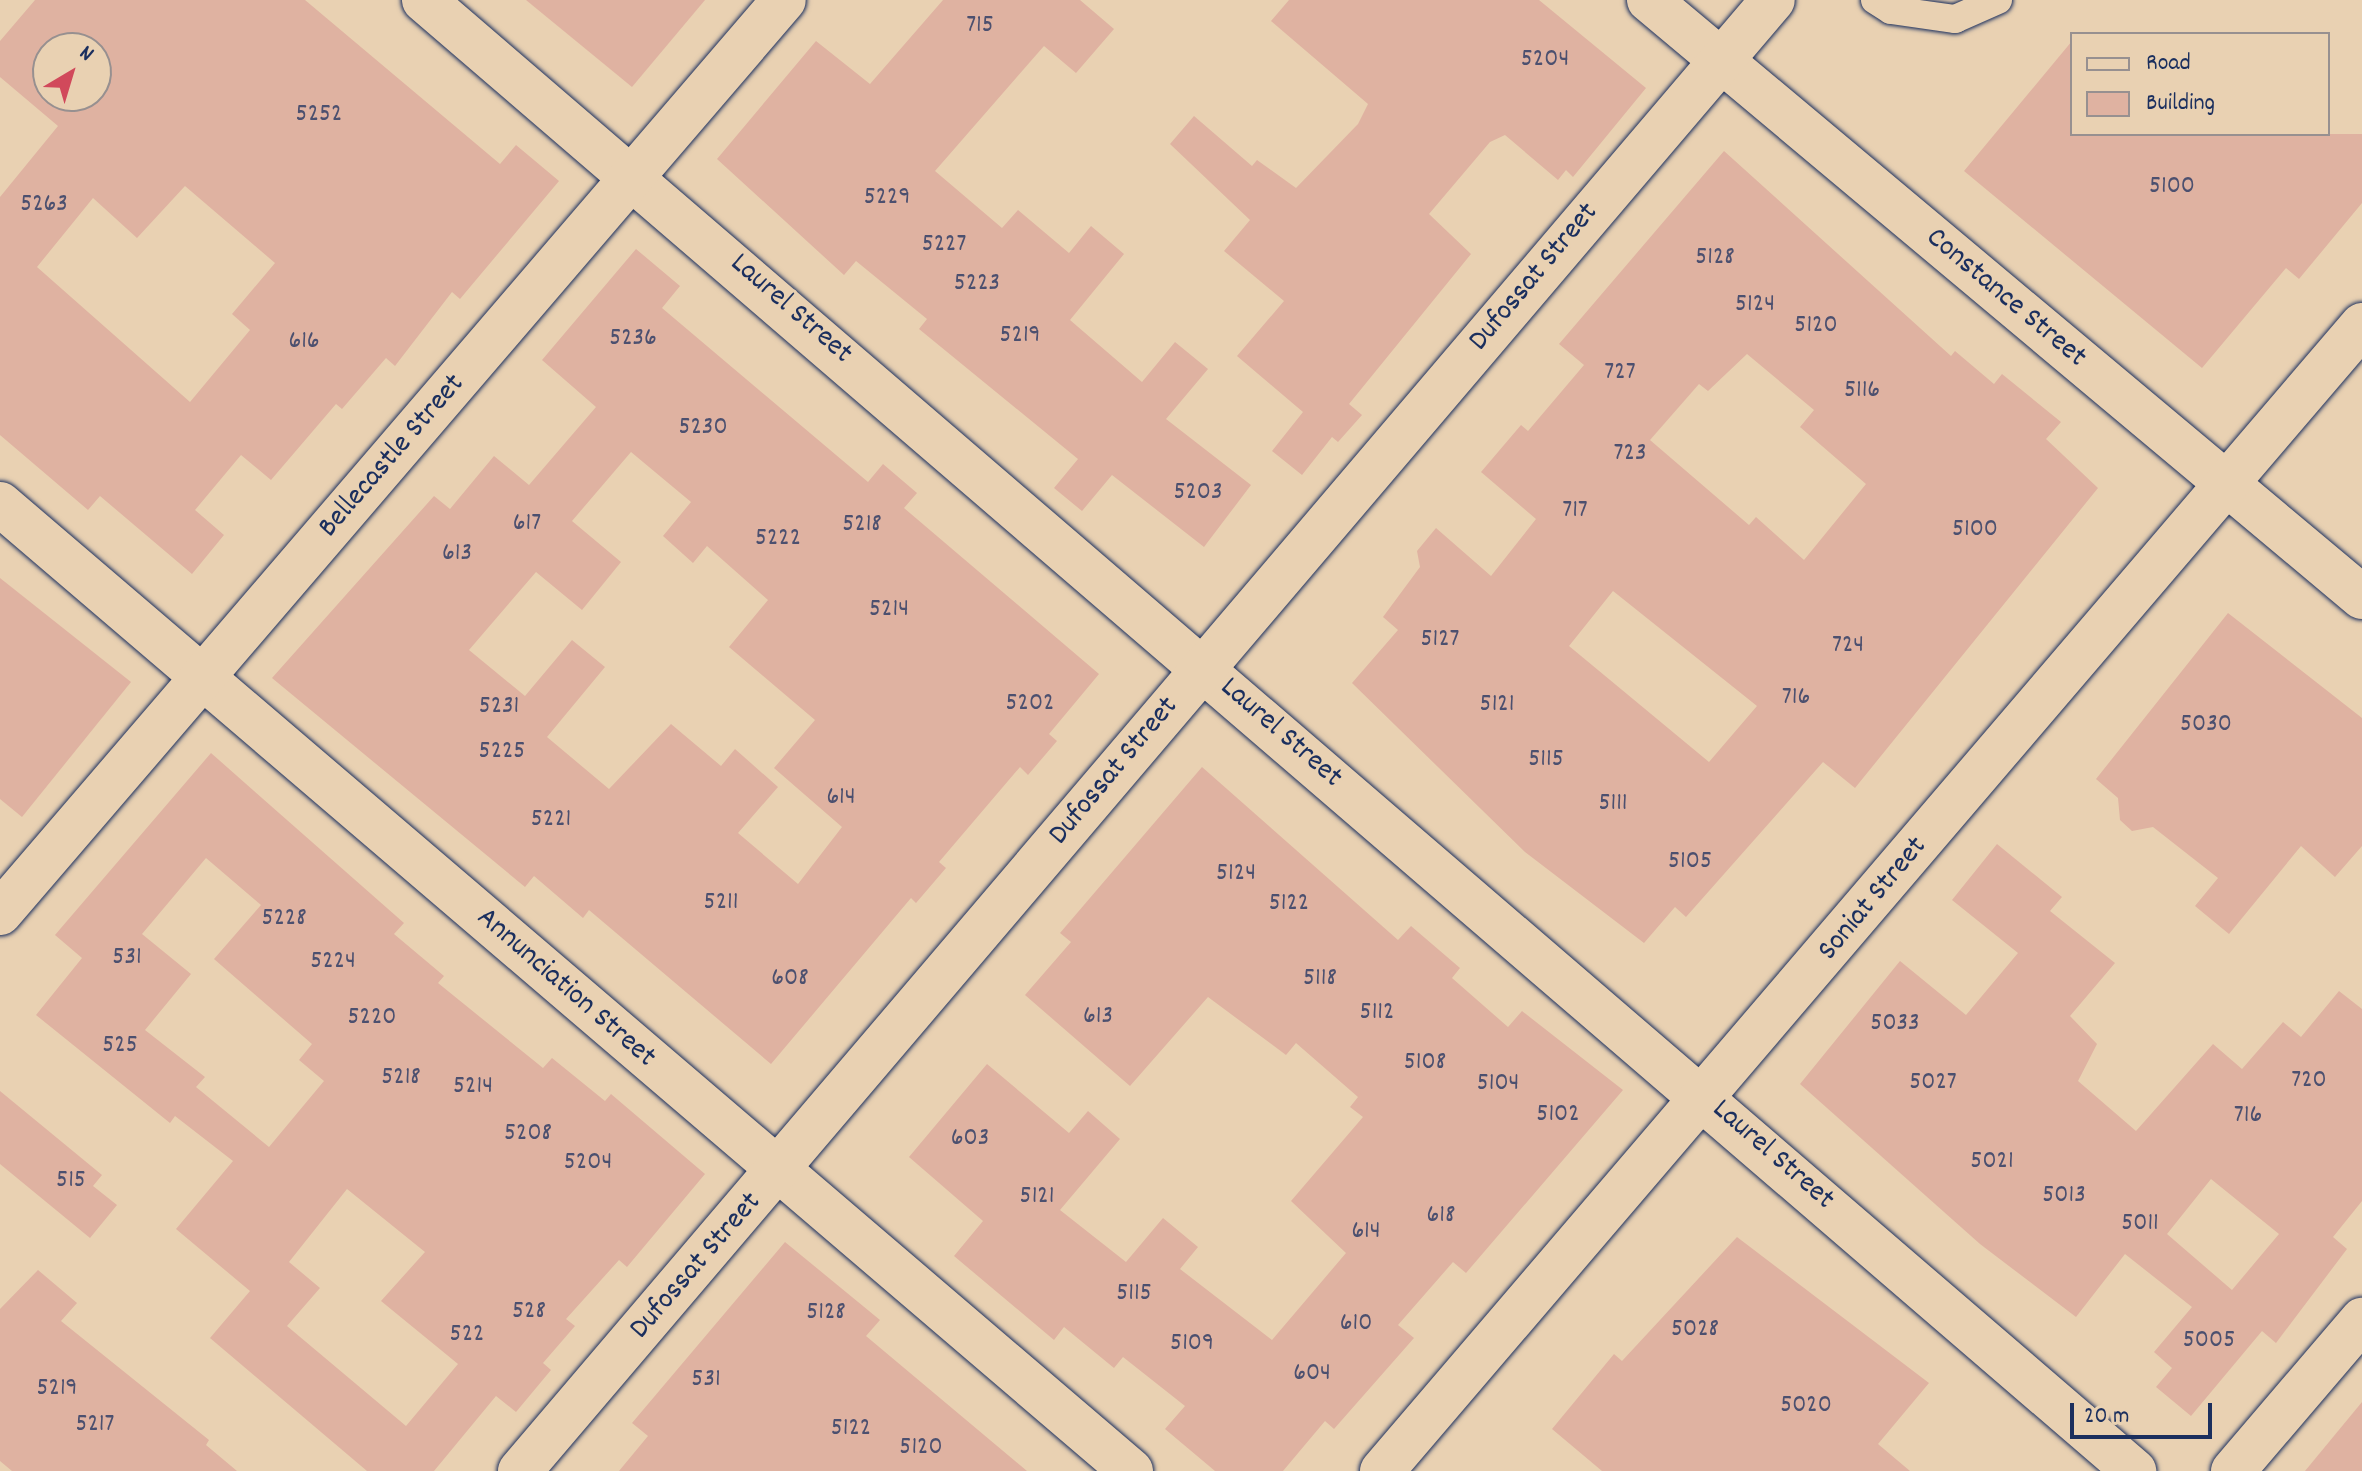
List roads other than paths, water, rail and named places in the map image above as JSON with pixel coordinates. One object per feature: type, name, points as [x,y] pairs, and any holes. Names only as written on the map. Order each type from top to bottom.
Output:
[{"type":"street","name":"Laurel Street","points":[[424,0],[635,176],[2134,1471]]},
{"type":"street","name":"Bellecastle Street","points":[[0,913],[784,0]]},
{"type":"street","name":"Constance Street","points":[[1649,0],[2362,597]]},
{"type":"street","name":"Dufossat Street","points":[[520,1471],[778,1172],[1773,0]]},
{"type":"street","name":"Soniat Street","points":[[1382,1471],[1705,1099],[2362,325]]},
{"type":"street","name":"Annunciation Street","points":[[0,504],[1131,1471]]},
{"type":"street","points":[[2233,1471],[2362,1320]]},
{"type":"lane","points":[[1875,0],[1891,10],[1955,19],[1998,0]]}]
